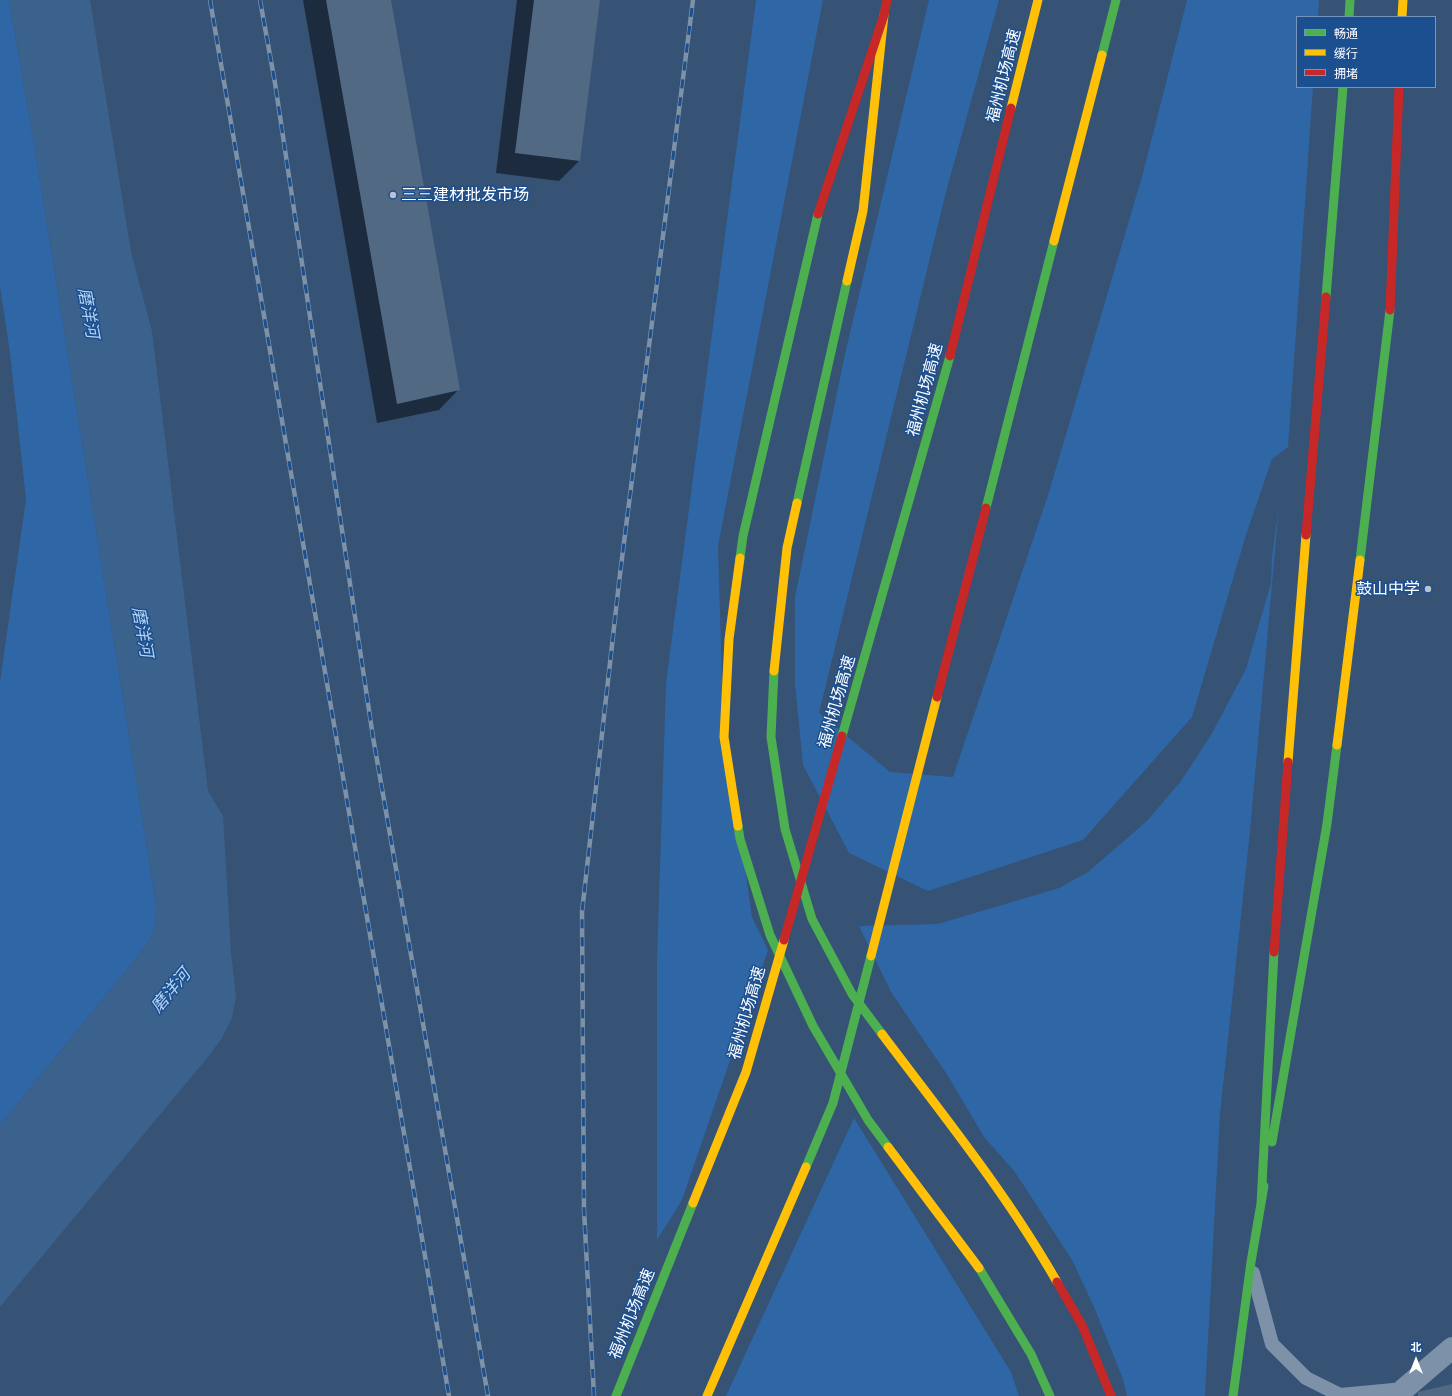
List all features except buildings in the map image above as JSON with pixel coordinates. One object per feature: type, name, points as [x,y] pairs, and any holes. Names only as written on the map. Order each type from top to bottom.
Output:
[{"type":"main road","points":[[887,0],[884,15],[863,211],[786,556],[775,650],[771,737],[785,829],[812,919],[852,994],[990,1176],[1034,1241],[1082,1325],[1112,1396]]},
{"type":"main road","name":"福州机场高速","points":[[616,1396],[746,1072],[940,396],[1038,0]]},
{"type":"main road","points":[[707,1396],[833,1103],[1116,0]]},
{"type":"main road","points":[[1349,16],[1350,0]]},
{"type":"main road","points":[[1402,16],[1403,0]]},
{"type":"main road","points":[[884,15],[820,207],[743,536],[729,639],[724,737],[740,838],[770,934],[813,1026],[868,1120],[976,1263],[1031,1354],[1050,1396]]},
{"type":"main road","points":[[1261,1204],[1277,892],[1343,88]]},
{"type":"main road","points":[[1233,1396],[1251,1262],[1329,808],[1389,322],[1399,88]]},
{"type":"street","points":[[1400,1393],[1452,1348]]},
{"type":"lane","points":[[1251,1262],[1272,1344],[1306,1378],[1340,1395],[1400,1393]]},
{"type":"shaded area","points":[[0,0],[9,0],[34,143],[156,904],[156,912],[154,929],[142,951],[0,1125],[0,682],[26,499],[10,353],[0,287]]},
{"type":"shaded area","points":[[756,0],[823,0],[718,546],[723,711],[752,917],[768,950],[682,1200],[657,1240],[657,958],[666,683]]},
{"type":"shaded area","points":[[929,0],[999,0],[946,192],[819,713],[890,772],[953,777],[1049,492],[1143,173],[1187,0],[1319,0],[1318,16],[1296,16],[1296,88],[1313,88],[1288,447],[1272,459],[1246,535],[1192,717],[1083,840],[928,891],[849,853],[803,765],[795,684],[795,597],[845,354]]},
{"type":"shaded area","points":[[1279,506],[1250,831],[1220,1114],[1205,1396],[1127,1396],[1123,1379],[1094,1307],[1072,1260],[1015,1172],[984,1137],[948,1076],[891,992],[859,926],[938,924],[1059,888],[1088,872],[1147,821],[1181,781],[1211,735],[1246,669],[1271,583],[1272,556]]},
{"type":"shaded area","points":[[854,1118],[1011,1372],[1019,1396],[726,1396]]},
{"type":"water","name":"磨洋河","points":[[9,0],[90,0],[131,252],[152,331],[208,791],[223,816],[231,951],[236,997],[232,1018],[222,1038],[208,1057],[0,1307],[0,1125],[142,951],[154,929],[156,912],[156,904],[34,143]]},
{"type":"railway","points":[[210,0],[449,1396]]},
{"type":"railway","points":[[260,0],[275,83],[373,737],[488,1396]]},
{"type":"railway","points":[[594,1396],[584,1210],[582,912],[620,574],[693,0]]},
{"type":"traffic: fast","points":[[1102,55],[1116,0]]},
{"type":"traffic: fast","points":[[1349,16],[1350,0]]},
{"type":"traffic: fast","points":[[1326,297],[1343,88]]},
{"type":"traffic: fast","points":[[740,558],[743,536],[818,214]]},
{"type":"traffic: fast","points":[[986,508],[1054,241]]},
{"type":"traffic: fast","points":[[797,503],[847,281]]},
{"type":"traffic: fast","points":[[1360,560],[1390,310]]},
{"type":"traffic: fast","points":[[842,736],[950,356]]},
{"type":"traffic: fast","points":[[774,671],[771,737],[785,829],[812,919],[852,994],[882,1034]]},
{"type":"traffic: fast","points":[[1272,1142],[1327,824],[1337,745]]},
{"type":"traffic: fast","points":[[738,826],[740,839],[770,935],[813,1026],[868,1120],[888,1147]]},
{"type":"traffic: fast","points":[[1261,1204],[1274,952]]},
{"type":"traffic: fast","points":[[806,1167],[833,1103],[871,956]]},
{"type":"traffic: fast","points":[[1233,1396],[1251,1262],[1264,1186]]},
{"type":"traffic: fast","points":[[616,1396],[693,1203]]},
{"type":"traffic: fast","points":[[979,1268],[1031,1354],[1050,1396]]},
{"type":"traffic: slow","points":[[1011,108],[1038,0]]},
{"type":"traffic: slow","points":[[1402,16],[1403,0]]},
{"type":"traffic: slow","points":[[847,281],[863,211],[884,15]]},
{"type":"traffic: slow","points":[[1054,241],[1102,55]]},
{"type":"traffic: slow","points":[[774,671],[787,548],[797,503]]},
{"type":"traffic: slow","points":[[1288,762],[1306,535]]},
{"type":"traffic: slow","points":[[738,826],[724,737],[729,639],[740,558]]},
{"type":"traffic: slow","points":[[1337,745],[1360,560]]},
{"type":"traffic: slow","points":[[871,956],[937,697]]},
{"type":"traffic: slow","points":[[693,1203],[746,1072],[784,940]]},
{"type":"traffic: slow","points":[[882,1034],[996,1186],[1038,1249],[1057,1282]]},
{"type":"traffic: slow","points":[[888,1147],[979,1268]]},
{"type":"traffic: slow","points":[[707,1396],[806,1167]]},
{"type":"traffic: jam","points":[[818,214],[884,15],[887,0]]},
{"type":"traffic: jam","points":[[1390,310],[1399,88]]},
{"type":"traffic: jam","points":[[950,356],[1011,108]]},
{"type":"traffic: jam","points":[[1306,535],[1326,297]]},
{"type":"traffic: jam","points":[[937,697],[986,508]]},
{"type":"traffic: jam","points":[[784,940],[842,736]]},
{"type":"traffic: jam","points":[[1274,952],[1288,762]]},
{"type":"traffic: jam","points":[[1057,1282],[1082,1325],[1111,1396]]},
{"type":"place","name":"三三建材批发市场","points":[[393,195]]},
{"type":"place","name":"鼓山中学","points":[[1428,589]]}]
